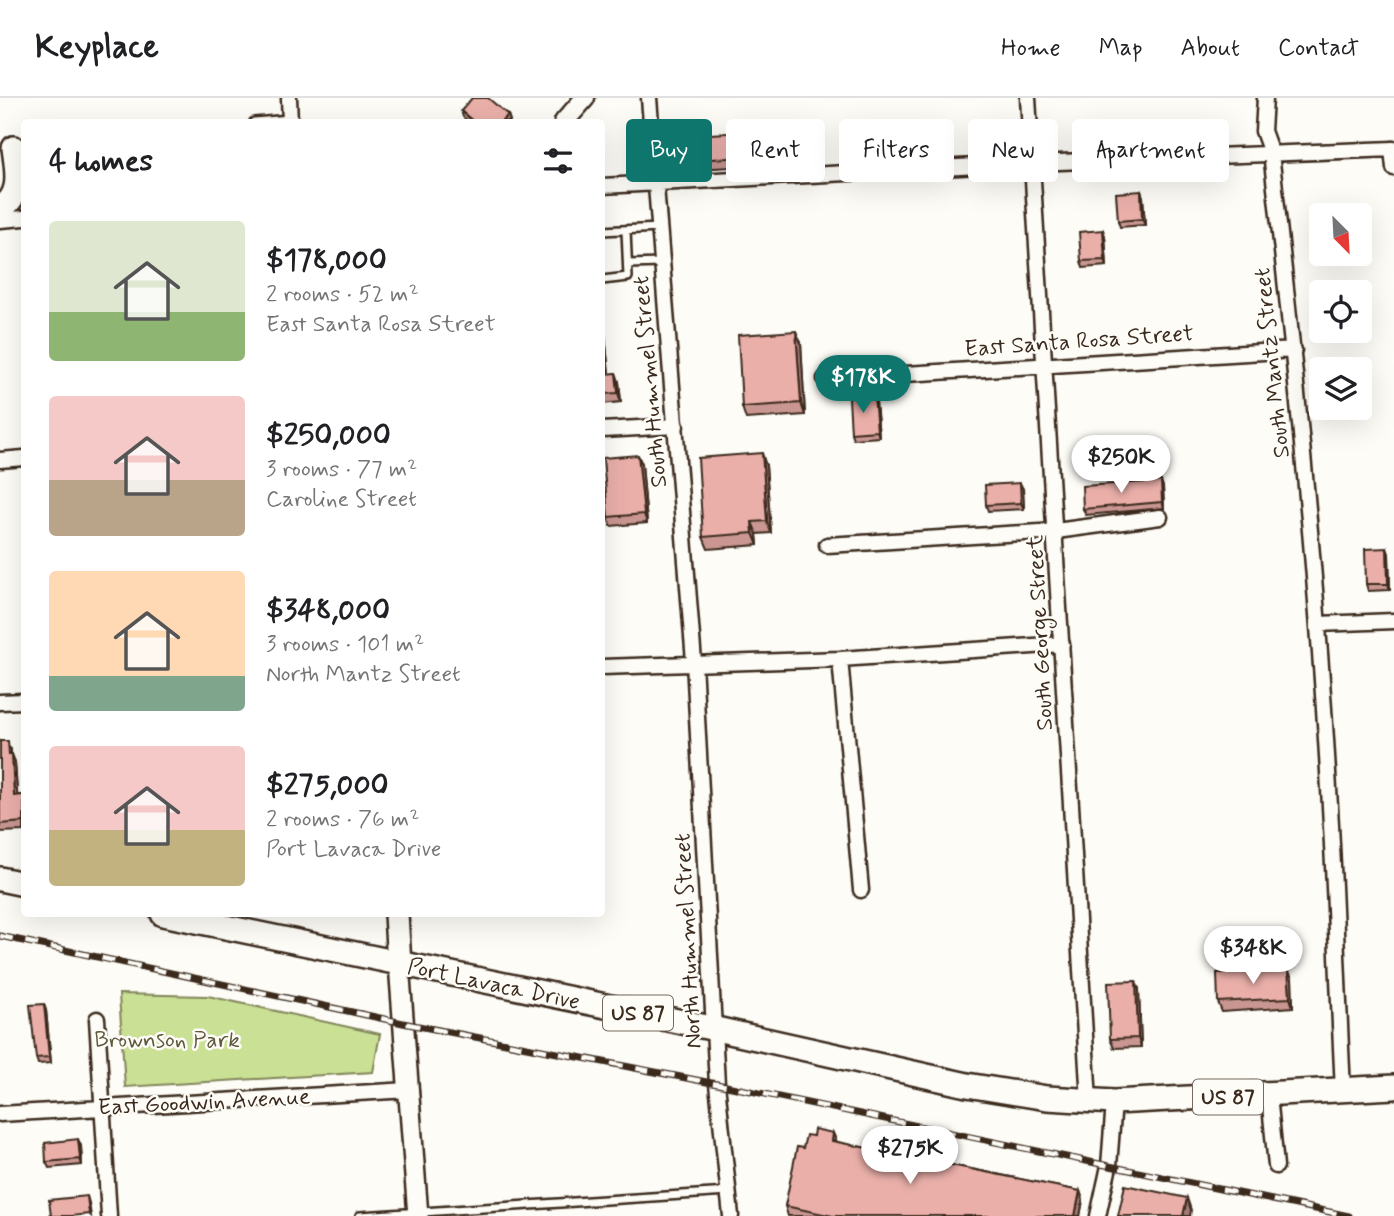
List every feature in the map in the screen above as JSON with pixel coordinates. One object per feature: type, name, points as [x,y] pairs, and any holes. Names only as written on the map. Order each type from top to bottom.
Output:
[{"type":"main road","points":[[0,209],[9,203],[19,182],[13,147]]},
{"type":"main road","points":[[0,879],[21,883]]},
{"type":"main road","name":"Port Lavaca Drive","points":[[177,917],[716,1029],[967,1085],[1047,1098],[1114,1102]]},
{"type":"main road","points":[[396,917],[418,1214]]},
{"type":"main road","name":"US 87","points":[[1114,1102],[1394,1087]]},
{"type":"street","points":[[289,98],[290,119]]},
{"type":"street","points":[[567,119],[585,98]]},
{"type":"street","name":"South Hummel Street","points":[[649,98],[694,662]]},
{"type":"street","name":"South George Street","points":[[1028,98],[1030,119]]},
{"type":"street","name":"South Mantz Street","points":[[1265,98],[1264,131],[1271,153],[1294,350],[1318,624],[1329,789],[1343,1090]]},
{"type":"street","points":[[1058,162],[1393,149],[1394,168]]},
{"type":"street","points":[[605,186],[968,167]]},
{"type":"street","name":"South George Street","points":[[1034,182],[1089,1101]]},
{"type":"street","points":[[0,220],[21,218]]},
{"type":"street","name":"East Santa Rosa Street","points":[[825,379],[1294,350]]},
{"type":"street","points":[[605,430],[676,426]]},
{"type":"street","points":[[0,460],[21,458]]},
{"type":"street","points":[[827,545],[1056,531],[1160,517]]},
{"type":"street","points":[[1318,624],[1394,621]]},
{"type":"street","points":[[605,667],[840,659],[1062,644]]},
{"type":"street","points":[[840,659],[860,890]]},
{"type":"street","name":"North Hummel Street","points":[[694,662],[717,1084],[730,1216]]},
{"type":"street","points":[[0,702],[21,701]]},
{"type":"street","points":[[97,1019],[109,1216]]},
{"type":"street","name":"East Goodwin Avenue","points":[[0,1114],[409,1090]]},
{"type":"street","points":[[1269,1095],[1276,1166]]},
{"type":"street","points":[[1098,1216],[1109,1166],[1114,1102]]},
{"type":"lane","points":[[605,231],[659,228]]},
{"type":"lane","points":[[605,280],[628,277],[626,230]]},
{"type":"lane","points":[[628,264],[662,263]]},
{"type":"lane","points":[[360,1216],[728,1192]]},
{"type":"green space","name":"Brownson Park","points":[[119,994],[208,996],[380,1034],[373,1072],[125,1087]]},
{"type":"building","points":[[472,98],[488,98],[508,115],[504,119],[470,119],[461,111]]},
{"type":"building","points":[[726,133],[726,158],[712,159],[712,134]]},
{"type":"building","points":[[1141,191],[1142,219],[1118,221],[1116,193]]},
{"type":"building","points":[[1103,230],[1105,260],[1081,261],[1079,232]]},
{"type":"building","points":[[796,331],[801,403],[742,407],[738,335]]},
{"type":"building","points":[[605,355],[607,374],[616,373],[618,393],[605,394]]},
{"type":"building","points":[[874,396],[877,431],[851,433],[849,398]]},
{"type":"building","points":[[762,453],[767,521],[752,522],[753,533],[703,537],[698,458]]},
{"type":"building","points":[[638,455],[644,514],[608,517],[605,458]]},
{"type":"building","points":[[1161,481],[1162,502],[1083,509],[1082,486]]},
{"type":"building","points":[[1020,483],[1021,503],[986,505],[985,485]]},
{"type":"building","points":[[1387,548],[1388,584],[1366,584],[1365,549]]},
{"type":"building","points":[[0,741],[8,741],[9,754],[12,754],[14,796],[21,795],[21,822],[0,824]]},
{"type":"building","points":[[1288,969],[1290,998],[1218,1002],[1217,973]]},
{"type":"building","points":[[1136,981],[1138,1038],[1110,1039],[1108,982]]},
{"type":"building","points":[[44,1004],[49,1057],[36,1058],[30,1005]]},
{"type":"building","points":[[814,1129],[833,1133],[832,1141],[1080,1191],[1075,1216],[833,1216],[785,1206],[797,1147],[803,1148],[806,1135],[813,1136]]},
{"type":"building","points":[[78,1139],[80,1159],[46,1162],[45,1143]]},
{"type":"building","points":[[1125,1185],[1187,1198],[1183,1216],[1118,1216]]},
{"type":"building","points":[[87,1196],[89,1214],[51,1216],[49,1200]]},
{"type":"railway","points":[[0,936],[403,1023],[717,1084],[1349,1216]]}]
